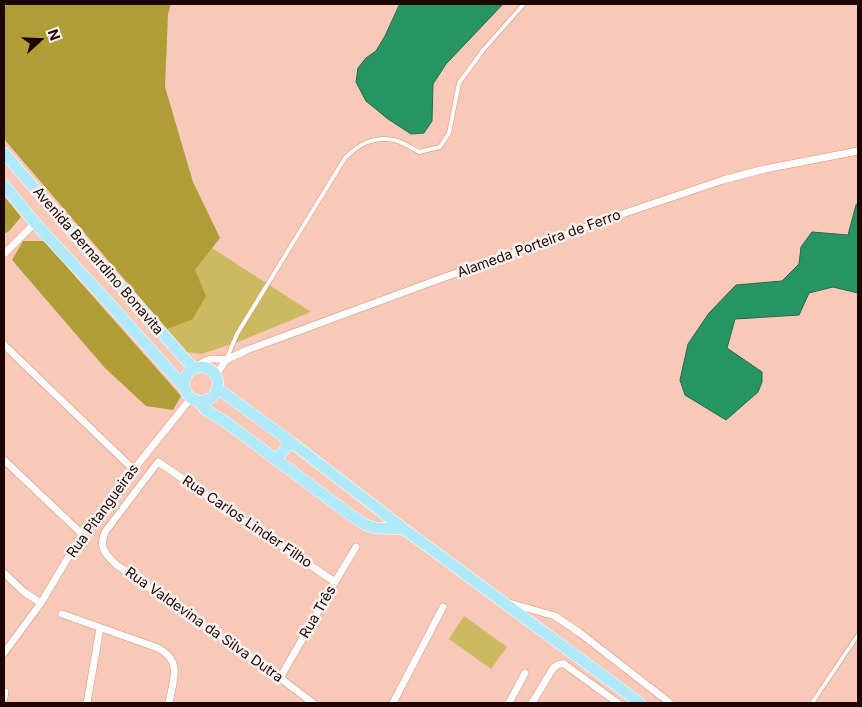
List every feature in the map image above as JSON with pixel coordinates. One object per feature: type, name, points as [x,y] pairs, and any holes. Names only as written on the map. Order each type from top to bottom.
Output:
[{"type":"main road","name":"Avenida Bernardino Bonavita","points":[[4,153],[194,368],[206,367],[216,375]]},
{"type":"main road","name":"Avenida Bernardino Bonavita","points":[[4,185],[35,223],[194,399]]},
{"type":"main road","points":[[184,387],[185,376],[194,368]]},
{"type":"main road","points":[[194,399],[202,401],[213,396],[217,388],[216,375]]},
{"type":"main road","points":[[217,388],[640,703]]},
{"type":"main road","points":[[194,399],[206,410],[366,525],[376,528],[404,529]]},
{"type":"main road","points":[[276,460],[291,442]]},
{"type":"street","name":"Alameda Porteira de Ferro","points":[[194,368],[203,361],[210,359],[226,360],[247,350],[428,284],[715,183],[765,169],[858,151]]},
{"type":"street","points":[[4,254],[35,223]]},
{"type":"street","points":[[4,345],[133,469]]},
{"type":"street","points":[[216,375],[226,360]]},
{"type":"street","name":"Rua Pitangueiras","points":[[4,652],[41,603],[82,534],[133,469],[194,399]]},
{"type":"street","points":[[4,460],[82,534]]},
{"type":"street","name":"Rua Valdevina da Silva Dutra","points":[[158,462],[105,532],[102,540],[102,549],[118,566],[314,703]]},
{"type":"street","name":"Rua Carlos Linder Filho","points":[[158,462],[335,582]]},
{"type":"street","name":"Rua Três","points":[[280,678],[356,547]]},
{"type":"street","points":[[4,573],[24,592],[41,603]]},
{"type":"street","points":[[502,601],[555,616],[580,633],[670,703]]},
{"type":"street","points":[[393,703],[443,607]]},
{"type":"street","points":[[62,614],[158,648],[167,653],[171,658],[174,669],[169,703]]},
{"type":"street","points":[[87,703],[100,628]]},
{"type":"street","points":[[532,703],[552,670],[558,664],[564,664],[618,703]]},
{"type":"street","points":[[508,703],[525,673]]},
{"type":"lane","points":[[226,360],[237,334],[345,158],[354,148],[379,139],[395,140],[419,152],[440,147],[449,133],[459,83],[484,48],[524,4]]},
{"type":"lane","points":[[812,703],[858,635]]},
{"type":"shaded area","points":[[4,4],[171,4],[168,14],[165,87],[193,182],[220,238],[195,270],[206,296],[192,320],[167,329],[4,139]]},
{"type":"shaded area","points":[[400,4],[503,4],[446,64],[433,84],[432,121],[424,133],[411,134],[388,119],[366,101],[356,82],[358,68],[366,58],[376,51]]},
{"type":"shaded area","points":[[4,196],[21,217],[4,234]]},
{"type":"shaded area","points":[[858,203],[858,293],[833,287],[809,293],[799,315],[735,319],[727,348],[762,372],[762,382],[758,392],[726,420],[685,395],[680,380],[688,344],[709,313],[736,285],[782,281],[799,264],[801,247],[812,232],[848,235]]},
{"type":"shaded area","points":[[23,241],[44,241],[181,396],[173,410],[146,406],[105,368],[12,260]]},
{"type":"shaded area","points":[[212,248],[311,312],[238,342],[201,354],[187,352],[167,329],[192,320],[195,270]]},
{"type":"shaded area","points":[[464,616],[507,647],[491,669],[449,639]]}]
